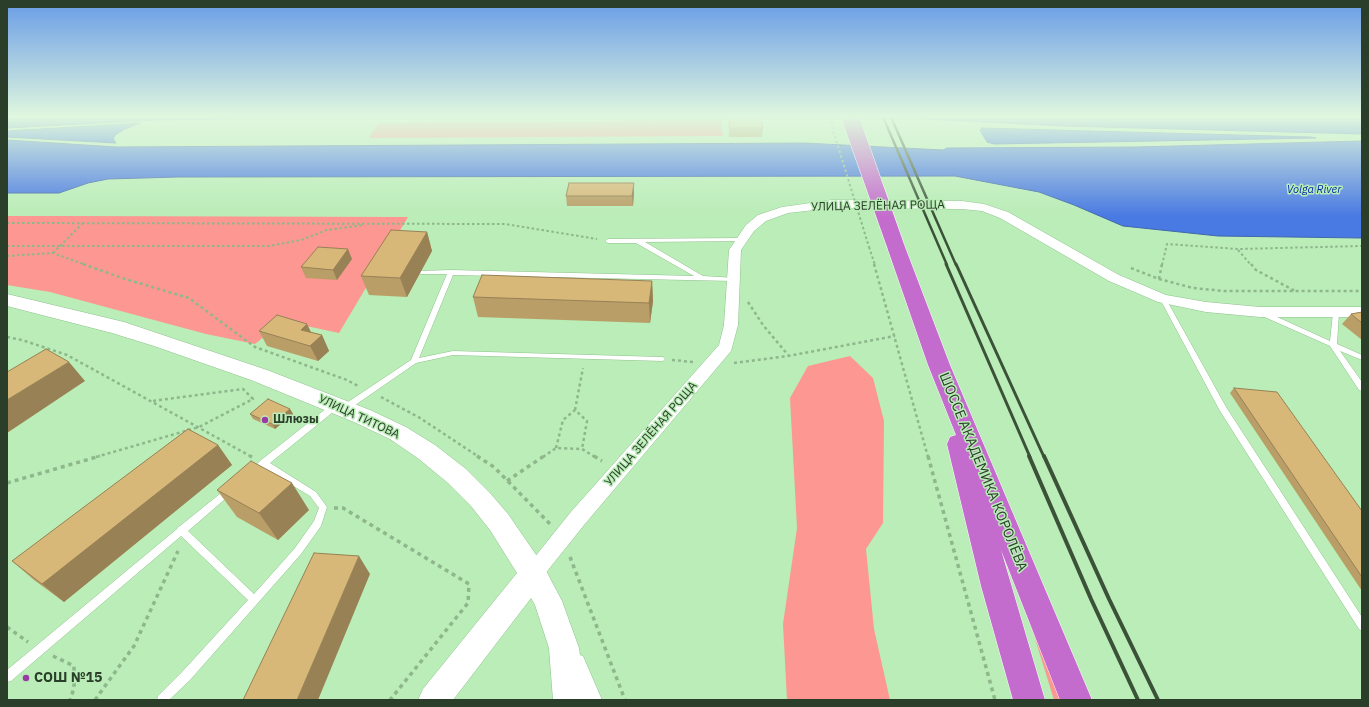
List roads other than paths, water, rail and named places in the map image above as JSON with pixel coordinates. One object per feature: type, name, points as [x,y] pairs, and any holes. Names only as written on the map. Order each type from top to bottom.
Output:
[{"type":"highway","points":[[862,150],[939,365]]},
{"type":"highway","name":"ШОССЕ АКАДЕМИКА КОРОЛЁВА","points":[[939,365],[996,586],[1029,700]]},
{"type":"highway","name":"ШОССЕ АКАДЕМИКА КОРОЛЁВА","points":[[939,365],[1076,700]]},
{"type":"main road","name":"УЛИЦА ТИТОВА","points":[[7,300],[118,327],[161,340],[341,406],[398,434],[427,452],[457,476],[480,499],[499,522],[533,574],[548,601],[564,648],[569,700]]},
{"type":"main road","points":[[434,700],[533,574]]},
{"type":"main road","points":[[564,648],[586,700]]},
{"type":"street","name":"УЛИЦА ЗЕЛЁНАЯ РОЩА","points":[[533,574],[577,519],[726,347],[731,325],[735,250],[750,228],[762,218],[786,210],[832,204],[969,206],[984,208],[1004,215],[1114,278],[1163,298],[1206,307],[1260,312],[1362,312]]},
{"type":"lane","points":[[608,241],[742,240]]},
{"type":"lane","points":[[638,241],[702,278]]},
{"type":"lane","points":[[421,272],[734,279]]},
{"type":"lane","points":[[414,361],[451,272]]},
{"type":"lane","points":[[1163,298],[1223,409],[1362,626]]},
{"type":"lane","points":[[1260,312],[1362,358]]},
{"type":"lane","points":[[1336,313],[1333,346],[1362,388]]},
{"type":"lane","points":[[246,478],[263,463],[341,406],[414,361],[454,353],[661,359]]},
{"type":"lane","points":[[162,700],[186,676],[298,551],[318,522],[323,507],[313,494],[263,463]]},
{"type":"lane","points":[[7,677],[184,533],[234,487]]},
{"type":"lane","points":[[184,533],[254,600]]},
{"type":"water","name":"Volga River","points":[[7,150],[1362,150],[1362,238],[1218,236],[1123,226],[1039,192],[955,176],[177,177],[108,179],[88,183],[59,193],[7,193]]},
{"type":"railway","points":[[897,150],[947,265]]},
{"type":"railway","points":[[905,150],[956,265]]},
{"type":"railway","points":[[946,264],[1030,457]]},
{"type":"railway","points":[[956,264],[1044,457]]},
{"type":"railway","points":[[1029,456],[1091,599],[1138,700]]},
{"type":"railway","points":[[1044,456],[1109,599],[1158,700]]},
{"type":"place","name":"Шлюзы","points":[[265,420]]},
{"type":"place","name":"СОШ №15","points":[[26,678]]}]
